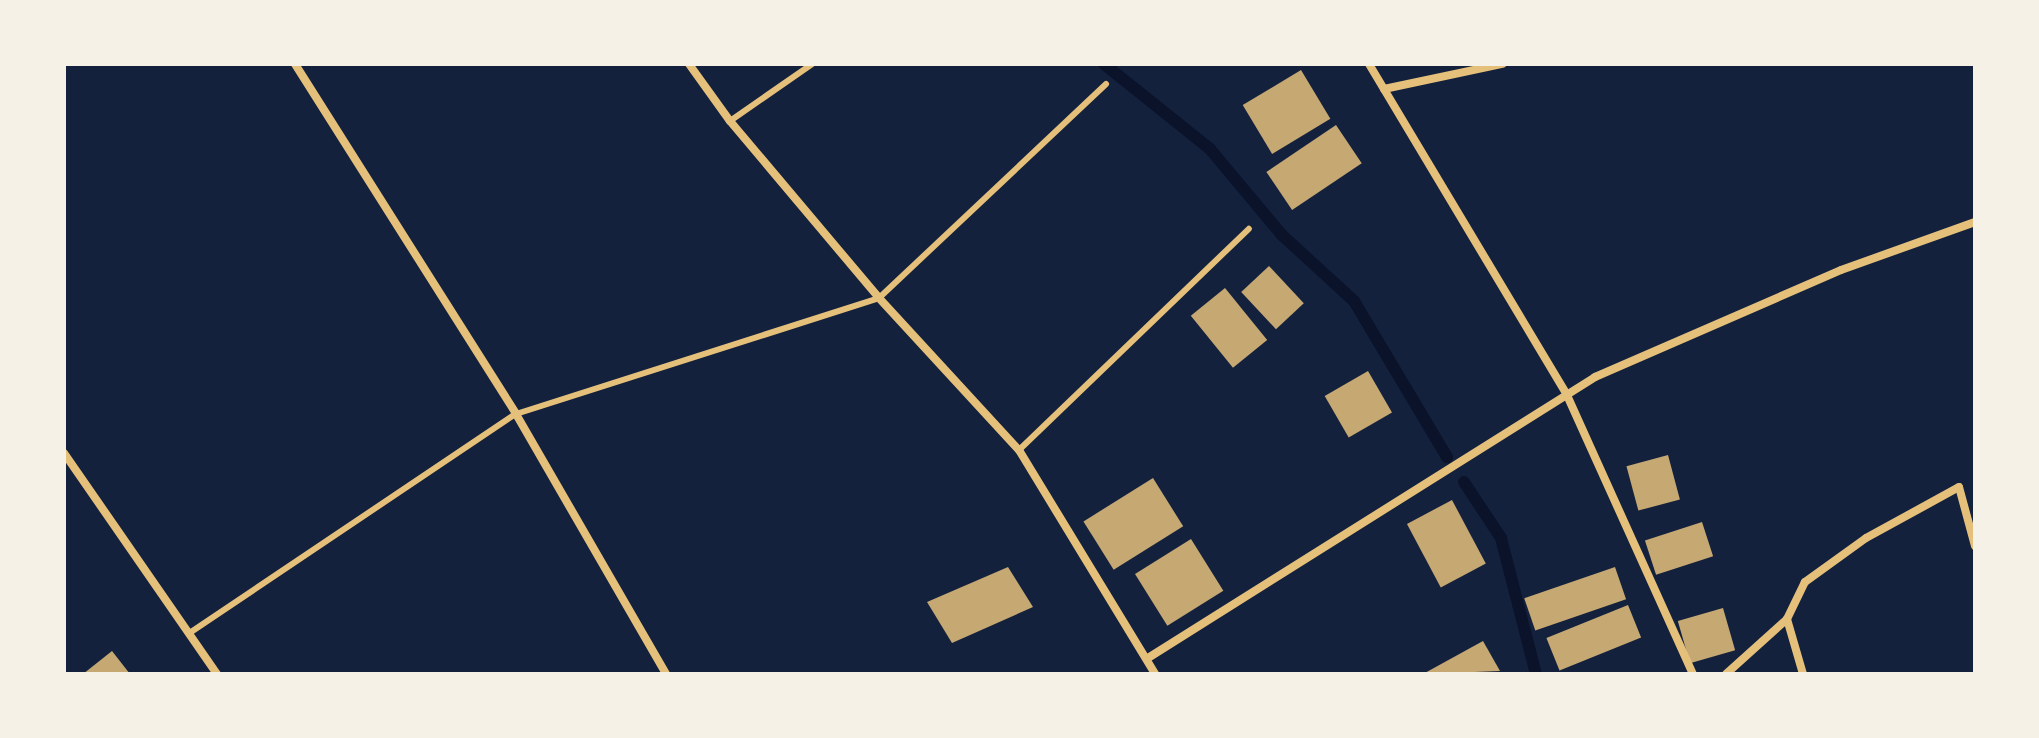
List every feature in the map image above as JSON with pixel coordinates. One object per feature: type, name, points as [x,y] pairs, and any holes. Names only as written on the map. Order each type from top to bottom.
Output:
[{"type":"street","points":[[295,64],[516,414],[666,674]]},
{"type":"street","points":[[689,64],[730,121],[879,298],[1019,450],[1155,674]]},
{"type":"street","points":[[1369,64],[1566,393],[1693,674]]},
{"type":"street","points":[[1384,89],[1502,64]]},
{"type":"street","points":[[1148,658],[1566,393],[1841,270],[1975,222]]},
{"type":"street","points":[[64,453],[191,632],[217,674]]},
{"type":"street","points":[[1726,674],[1787,619],[1805,582],[1866,538],[1959,487],[1975,546]]},
{"type":"street","points":[[1787,619],[1803,674]]},
{"type":"lane","points":[[730,121],[812,64]]},
{"type":"lane","points":[[191,632],[516,414],[879,298],[1106,84]]},
{"type":"lane","points":[[1019,450],[1249,229]]},
{"type":"building","points":[[1301,70],[1330,119],[1272,154],[1243,105]]},
{"type":"building","points":[[1336,125],[1362,163],[1292,210],[1266,172]]},
{"type":"building","points":[[1269,266],[1304,303],[1276,329],[1241,292]]},
{"type":"building","points":[[1225,288],[1267,340],[1233,368],[1191,316]]},
{"type":"building","points":[[1368,371],[1392,413],[1349,438],[1325,396]]},
{"type":"building","points":[[1668,455],[1680,499],[1638,511],[1626,466]]},
{"type":"building","points":[[1153,478],[1183,526],[1114,570],[1083,521]]},
{"type":"building","points":[[1452,500],[1486,564],[1441,588],[1407,524]]},
{"type":"building","points":[[1702,522],[1713,556],[1656,575],[1645,541]]},
{"type":"building","points":[[1191,539],[1223,591],[1167,626],[1135,574]]},
{"type":"building","points":[[1008,567],[1033,607],[952,643],[927,602]]},
{"type":"building","points":[[1615,567],[1626,599],[1535,630],[1524,598]]},
{"type":"building","points":[[1628,605],[1641,637],[1560,670],[1546,638]]},
{"type":"building","points":[[1723,608],[1735,650],[1690,663],[1678,621]]},
{"type":"building","points":[[1483,641],[1500,671],[1423,674]]},
{"type":"building","points":[[112,651],[130,674],[83,674]]},
{"type":"waterway","points":[[1104,64],[1210,149],[1282,235],[1354,301],[1447,457]]},
{"type":"waterway","points":[[1464,482],[1501,538],[1536,674]]}]
